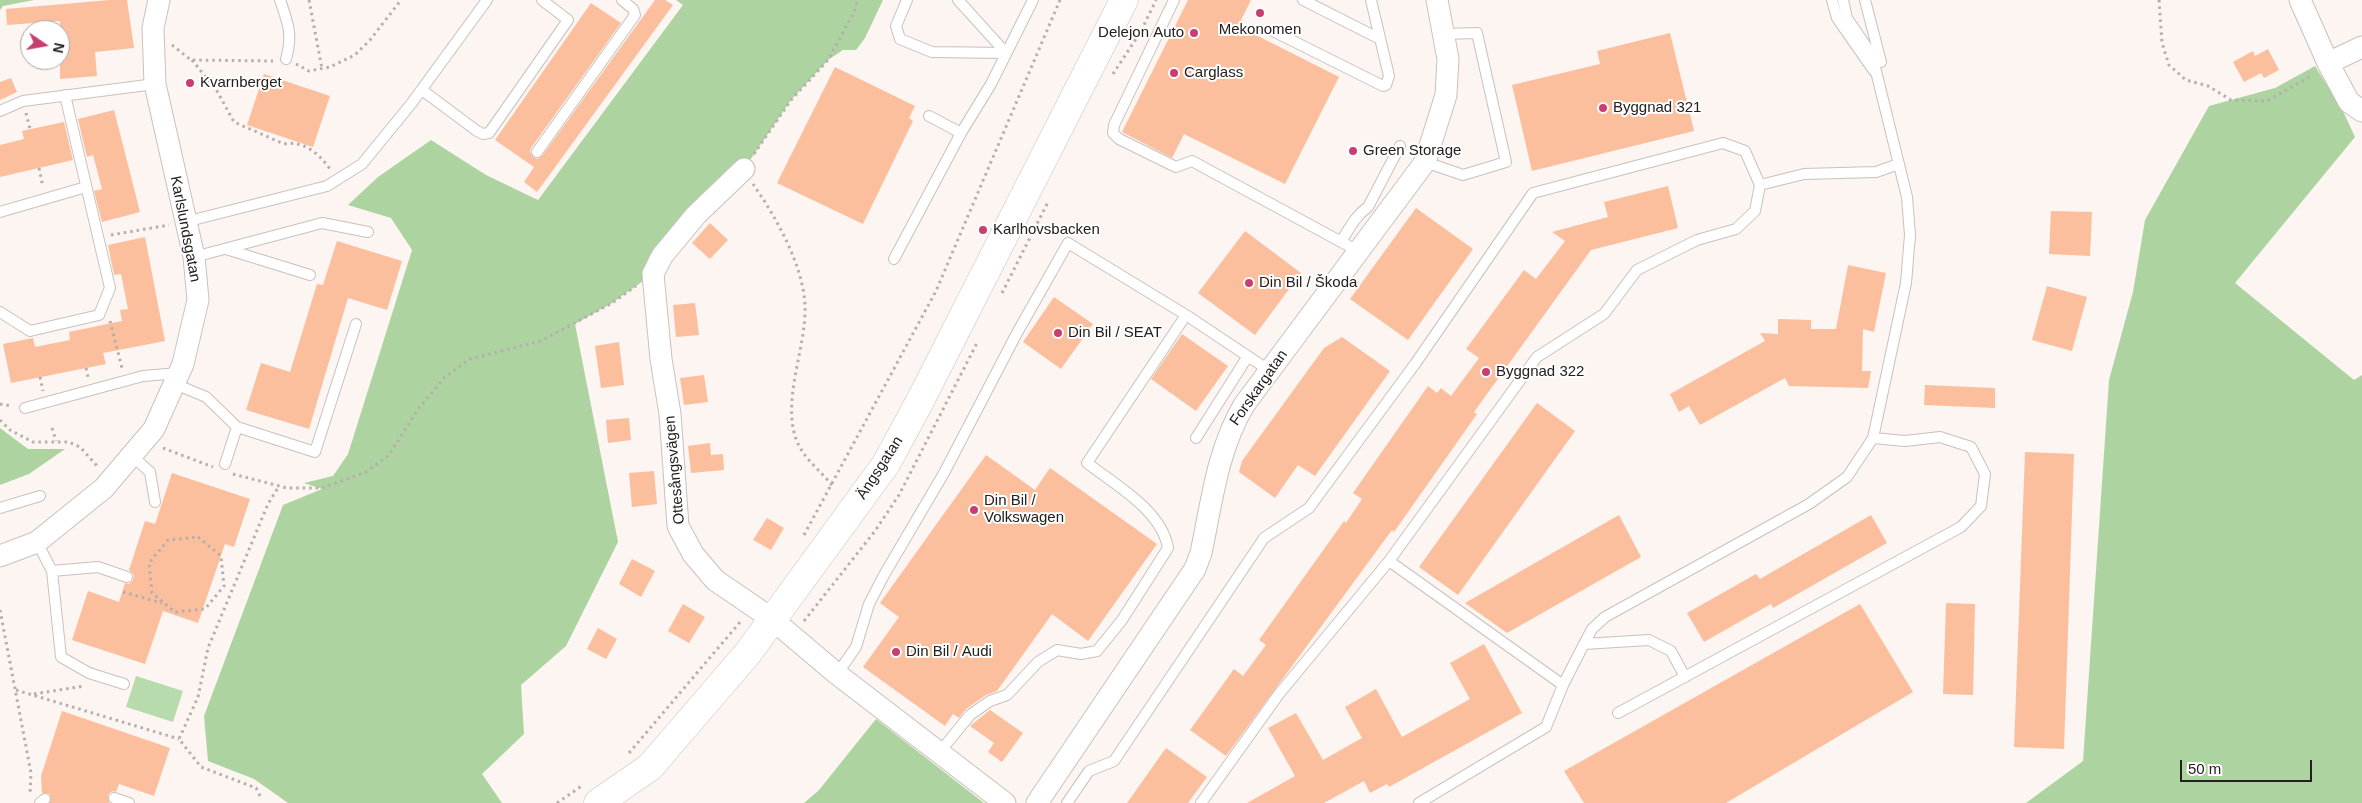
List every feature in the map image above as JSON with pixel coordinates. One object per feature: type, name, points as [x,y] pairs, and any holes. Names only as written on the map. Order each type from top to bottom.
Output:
[{"type":"main road","name":"Ängsgatan","points":[[1084,77],[1115,0]]},
{"type":"main road","name":"Ängsgatan","points":[[593,792],[650,768],[748,653],[886,464],[1124,0]]},
{"type":"street","name":"Karlslundsgatan","points":[[0,556],[37,542],[111,481],[154,429],[177,379],[198,300],[194,257],[155,84],[153,28],[159,0]]},
{"type":"street","name":"Forskargatan","points":[[1037,803],[1195,568],[1201,553],[1222,450],[1231,428],[1244,405],[1270,370],[1350,247],[1425,162],[1446,96],[1448,59],[1437,0]]},
{"type":"street","points":[[2300,0],[2328,63],[2349,102],[2362,111]]},
{"type":"street","points":[[2328,63],[2362,47]]},
{"type":"street","points":[[653,274],[662,256],[696,215],[744,170]]},
{"type":"street","name":"Ottesångsvägen","points":[[653,274],[661,359],[670,414],[678,526],[693,554],[715,580],[772,619],[837,674],[1005,803]]},
{"type":"lane","points":[[280,0],[289,24],[291,43],[286,59]]},
{"type":"lane","points":[[185,222],[327,186],[362,164],[422,90],[487,0]]},
{"type":"lane","points":[[422,90],[477,131],[483,134],[490,133],[568,20],[564,15],[542,0]]},
{"type":"lane","points":[[537,152],[635,15],[633,9],[622,0]]},
{"type":"lane","points":[[907,0],[896,26],[900,39],[932,52],[1006,53]]},
{"type":"lane","points":[[958,0],[1006,53]]},
{"type":"lane","points":[[894,259],[961,133],[991,84],[1033,0]]},
{"type":"lane","points":[[1174,0],[1114,125],[1113,133],[1119,139],[1176,167],[1192,161],[1350,247],[1354,220],[1360,212],[1368,207],[1400,146]]},
{"type":"lane","points":[[1303,0],[1380,40]]},
{"type":"lane","points":[[1273,31],[1383,86],[1386,85],[1389,76],[1372,0]]},
{"type":"lane","points":[[1832,0],[1837,18],[1877,76]]},
{"type":"lane","points":[[1419,803],[1546,727],[1563,685],[1584,644],[1592,630],[1604,617],[1809,504],[1847,477],[1873,438],[1906,283],[1909,245],[1907,198],[1872,55],[1847,18],[1843,0]]},
{"type":"lane","points":[[1865,0],[1881,62],[1877,76]]},
{"type":"lane","points":[[1425,162],[1463,175],[1506,162],[1477,33],[1444,34]]},
{"type":"lane","points":[[0,111],[23,101],[155,84]]},
{"type":"lane","points":[[0,312],[30,331],[99,315],[110,288],[65,95]]},
{"type":"lane","points":[[929,116],[961,133]]},
{"type":"lane","points":[[1067,803],[1089,771],[1114,761],[1264,538],[1310,508],[1416,364],[1533,193],[1723,143],[1745,151],[1760,185],[1755,211],[1736,229],[1697,240],[1637,270],[1604,314],[1537,357],[1389,561],[1279,694],[1200,803]]},
{"type":"lane","points":[[1760,185],[1804,174],[1876,172],[1899,164]]},
{"type":"lane","points":[[0,212],[86,187]]},
{"type":"lane","points":[[194,257],[322,223],[368,232]]},
{"type":"lane","points":[[837,674],[856,647],[869,604],[944,473],[1017,333],[1068,242],[1270,370]]},
{"type":"lane","points":[[225,249],[310,274]]},
{"type":"lane","points":[[940,753],[970,715],[990,701],[1007,695],[1038,662],[1057,650],[1081,654],[1097,651],[1122,620],[1168,548],[1166,536],[1152,514],[1087,463],[1186,315]]},
{"type":"lane","points":[[25,408],[143,376],[177,379],[206,397],[237,427],[315,452],[356,324]]},
{"type":"lane","points":[[1196,438],[1248,356]]},
{"type":"lane","points":[[223,468],[237,427]]},
{"type":"lane","points":[[1618,713],[1961,526],[1981,506],[1985,474],[1971,447],[1940,437],[1905,441],[1873,438]]},
{"type":"lane","points":[[138,449],[150,472],[155,502]]},
{"type":"lane","points":[[0,508],[40,496]]},
{"type":"lane","points":[[37,542],[52,571],[62,657],[89,673],[124,684]]},
{"type":"lane","points":[[1389,561],[1563,685]]},
{"type":"lane","points":[[52,571],[98,567],[127,577]]},
{"type":"lane","points":[[1584,644],[1649,640],[1670,651],[1685,677]]},
{"type":"lane","points":[[114,798],[129,803]]},
{"type":"path","points":[[310,0],[322,69]]},
{"type":"path","points":[[191,60],[265,62],[286,59],[309,71],[322,69],[354,55],[370,40],[402,0]]},
{"type":"path","points":[[832,485],[802,451],[792,429],[791,402],[805,328],[805,304],[799,275],[783,233],[767,204],[744,170],[791,100],[828,60],[853,14],[858,0]]},
{"type":"path","points":[[800,542],[936,291],[1060,0]]},
{"type":"path","points":[[2159,0],[2162,43],[2169,65],[2186,80],[2208,86],[2231,100],[2267,101],[2308,78],[2328,63]]},
{"type":"path","points":[[153,28],[191,60],[217,91],[234,122],[284,144],[291,143],[315,150],[338,179]]},
{"type":"path","points":[[39,168],[46,199]]},
{"type":"path","points":[[98,238],[185,222]]},
{"type":"path","points":[[138,449],[223,468],[279,486],[322,488],[366,472],[389,455],[419,408],[445,377],[470,359],[541,342],[612,303],[653,274]]},
{"type":"path","points":[[99,315],[112,322],[123,374]]},
{"type":"path","points":[[40,377],[44,396]]},
{"type":"path","points":[[0,420],[10,430],[34,442],[69,442],[80,447],[111,481]]},
{"type":"path","points":[[52,428],[56,441]]},
{"type":"path","points":[[179,739],[198,698],[208,648],[268,504],[279,486]]},
{"type":"path","points":[[198,537],[221,556],[224,586],[205,609],[175,612],[165,604],[152,593],[149,563],[168,540],[198,537]]},
{"type":"path","points":[[224,586],[233,588]]},
{"type":"path","points":[[122,591],[165,604]]},
{"type":"path","points":[[0,610],[31,773],[29,803]]},
{"type":"path","points":[[626,756],[728,637]]},
{"type":"path","points":[[31,694],[83,686],[109,679]]},
{"type":"path","points":[[16,690],[179,739],[201,768],[256,788],[260,796]]},
{"type":"path","points":[[556,803],[593,792]]},
{"type":"green space","points":[[0,0],[34,0],[3,6],[0,10]]},
{"type":"green space","points":[[676,0],[883,0],[865,38],[856,50],[843,50],[828,60],[791,100],[744,169],[653,274],[612,303],[575,324],[618,542],[566,646],[521,685],[524,734],[482,774],[502,803],[288,803],[254,779],[208,761],[204,716],[283,505],[322,489],[304,483],[333,476],[348,454],[412,250],[391,218],[348,205],[378,177],[431,140],[486,175],[538,200],[683,5]]},
{"type":"green space","points":[[2315,66],[2342,109],[2355,137],[2235,283],[2354,380],[2362,375],[2362,803],[2026,803],[2083,761],[2109,380],[2133,292],[2145,220],[2209,106],[2275,88]]},
{"type":"green space","points":[[0,428],[28,449],[65,449],[29,474],[0,485]]},
{"type":"green space","points":[[136,676],[183,691],[173,722],[126,707]]},
{"type":"green space","points":[[876,719],[984,803],[804,803],[819,790]]},
{"type":"building","points":[[127,0],[134,48],[95,52],[97,76],[60,79],[60,70],[70,70],[70,20],[20,20],[20,24],[7,25],[6,9]]},
{"type":"building","points":[[655,0],[665,0],[673,5],[537,192],[524,182],[534,167],[495,140],[591,3],[621,23],[531,148],[530,152],[533,157],[537,159],[542,156]]},
{"type":"building","points":[[1188,0],[1251,0],[1238,26],[1339,77],[1285,184],[1184,134],[1172,158],[1122,132]]},
{"type":"building","name":"Byggnad 321","points":[[1670,33],[1694,131],[1532,171],[1512,85],[1600,64],[1597,51]]},
{"type":"building","points":[[2268,49],[2279,70],[2264,78],[2261,73],[2244,82],[2233,62],[2253,51],[2255,56]]},
{"type":"building","points":[[835,67],[915,106],[909,118],[913,121],[863,224],[777,183]]},
{"type":"building","points":[[264,74],[330,96],[313,147],[247,125]]},
{"type":"building","points":[[11,78],[17,92],[0,100],[0,82]]},
{"type":"building","points":[[114,110],[140,212],[102,222],[94,191],[102,189],[93,155],[87,157],[78,119]]},
{"type":"building","points":[[64,122],[73,160],[0,177],[0,145],[24,139],[22,131]]},
{"type":"building","name":"Byggnad 322","points":[[1668,186],[1678,228],[1591,250],[1474,412],[1477,414],[1394,532],[1392,530],[1226,756],[1190,730],[1234,669],[1243,676],[1266,645],[1259,640],[1344,521],[1346,523],[1362,499],[1353,493],[1428,386],[1437,393],[1441,388],[1451,396],[1479,358],[1466,349],[1524,270],[1536,279],[1565,241],[1552,232],[1608,217],[1604,202]]},
{"type":"building","points":[[1416,208],[1473,249],[1408,340],[1350,299]]},
{"type":"building","points":[[2051,211],[2092,212],[2090,256],[2049,254]]},
{"type":"building","points":[[710,223],[728,240],[710,259],[692,243]]},
{"type":"building","name":"Din Bil / Škoda","points":[[1245,231],[1301,273],[1255,335],[1198,293]]},
{"type":"building","points":[[145,237],[165,341],[103,353],[106,364],[11,383],[3,344],[33,338],[35,347],[70,340],[69,332],[122,321],[120,310],[128,309],[121,274],[114,275],[108,245]]},
{"type":"building","points":[[337,241],[402,261],[387,310],[348,298],[309,429],[246,410],[261,363],[290,372],[317,284],[323,285]]},
{"type":"building","points":[[1848,265],[1886,273],[1874,332],[1863,329],[1862,371],[1871,371],[1868,388],[1789,386],[1785,378],[1700,425],[1689,406],[1679,412],[1670,394],[1765,341],[1760,333],[1778,334],[1778,319],[1811,320],[1811,329],[1836,329]]},
{"type":"building","points":[[2047,286],[2087,297],[2072,351],[2032,340]]},
{"type":"building","name":"Din Bil / SEAT","points":[[1054,297],[1093,324],[1061,369],[1023,342]]},
{"type":"building","points":[[695,303],[699,335],[676,337],[673,305]]},
{"type":"building","points":[[1182,334],[1228,366],[1196,411],[1151,379]]},
{"type":"building","points":[[1342,337],[1390,371],[1315,476],[1298,465],[1275,498],[1239,472],[1242,461],[1324,348]]},
{"type":"building","points":[[619,342],[624,385],[601,388],[595,346]]},
{"type":"building","points":[[704,375],[708,402],[684,405],[680,378]]},
{"type":"building","points":[[1925,385],[1995,388],[1995,408],[1924,405]]},
{"type":"building","points":[[1537,403],[1575,431],[1458,595],[1419,567]]},
{"type":"building","points":[[629,418],[631,440],[608,443],[606,420]]},
{"type":"building","points":[[710,443],[711,455],[723,454],[724,470],[691,473],[688,446]]},
{"type":"building","points":[[2025,452],[2074,454],[2064,749],[2014,747]]},
{"type":"building","points":[[986,455],[1035,490],[1050,468],[1157,544],[1088,641],[1052,614],[997,691],[986,695],[966,709],[959,718],[953,714],[945,726],[863,667],[899,617],[880,603]]},
{"type":"building","points":[[654,471],[657,504],[632,507],[629,473]]},
{"type":"building","points":[[172,473],[250,499],[234,547],[225,544],[198,623],[163,611],[145,664],[72,640],[88,591],[119,602],[125,583],[129,584],[133,580],[134,575],[129,570],[145,521],[155,524]]},
{"type":"building","points":[[1619,515],[1641,557],[1507,633],[1465,603]]},
{"type":"building","points":[[1871,515],[1887,543],[1773,608],[1771,604],[1704,642],[1687,613],[1756,574],[1760,579]]},
{"type":"building","points":[[767,518],[784,528],[771,550],[753,540]]},
{"type":"building","points":[[632,559],[655,571],[641,597],[619,584]]},
{"type":"building","points":[[1946,603],[1975,604],[1973,695],[1943,694]]},
{"type":"building","points":[[683,604],[705,617],[689,643],[668,631]]},
{"type":"building","points":[[1860,604],[1913,692],[1726,803],[1584,803],[1564,771]]},
{"type":"building","points":[[598,628],[617,639],[606,659],[587,649]]},
{"type":"building","points":[[1484,644],[1522,713],[1389,787],[1387,784],[1370,793],[1364,781],[1324,803],[1247,803],[1295,776],[1268,728],[1296,713],[1323,760],[1362,738],[1345,707],[1376,689],[1402,737],[1470,699],[1450,663]]},
{"type":"building","points":[[990,710],[1023,733],[1002,762],[988,752],[994,743],[970,726]]},
{"type":"building","points":[[62,711],[170,748],[154,796],[119,784],[116,792],[112,791],[108,795],[109,803],[50,803],[50,794],[42,793],[41,776]]},
{"type":"building","points":[[1166,748],[1207,777],[1188,803],[1127,803]]},
{"type":"place","name":"Mekonomen","points":[[1260,13]]},
{"type":"place","name":"Delejon Auto","points":[[1194,33]]},
{"type":"place","name":"Carglass","points":[[1174,73]]},
{"type":"place","name":"Kvarnberget","points":[[190,83]]},
{"type":"place","name":"Byggnad 321","points":[[1603,108]]},
{"type":"place","name":"Green Storage","points":[[1353,151]]},
{"type":"place","name":"Karlhovsbacken","points":[[983,230]]},
{"type":"place","name":"Din Bil / Škoda","points":[[1249,283]]},
{"type":"place","name":"Din Bil / SEAT","points":[[1058,333]]},
{"type":"place","name":"Byggnad 322","points":[[1486,372]]},
{"type":"place","name":"Din Bil / Volkswagen","points":[[974,510]]},
{"type":"place","name":"Din Bil / Audi","points":[[896,652]]}]
